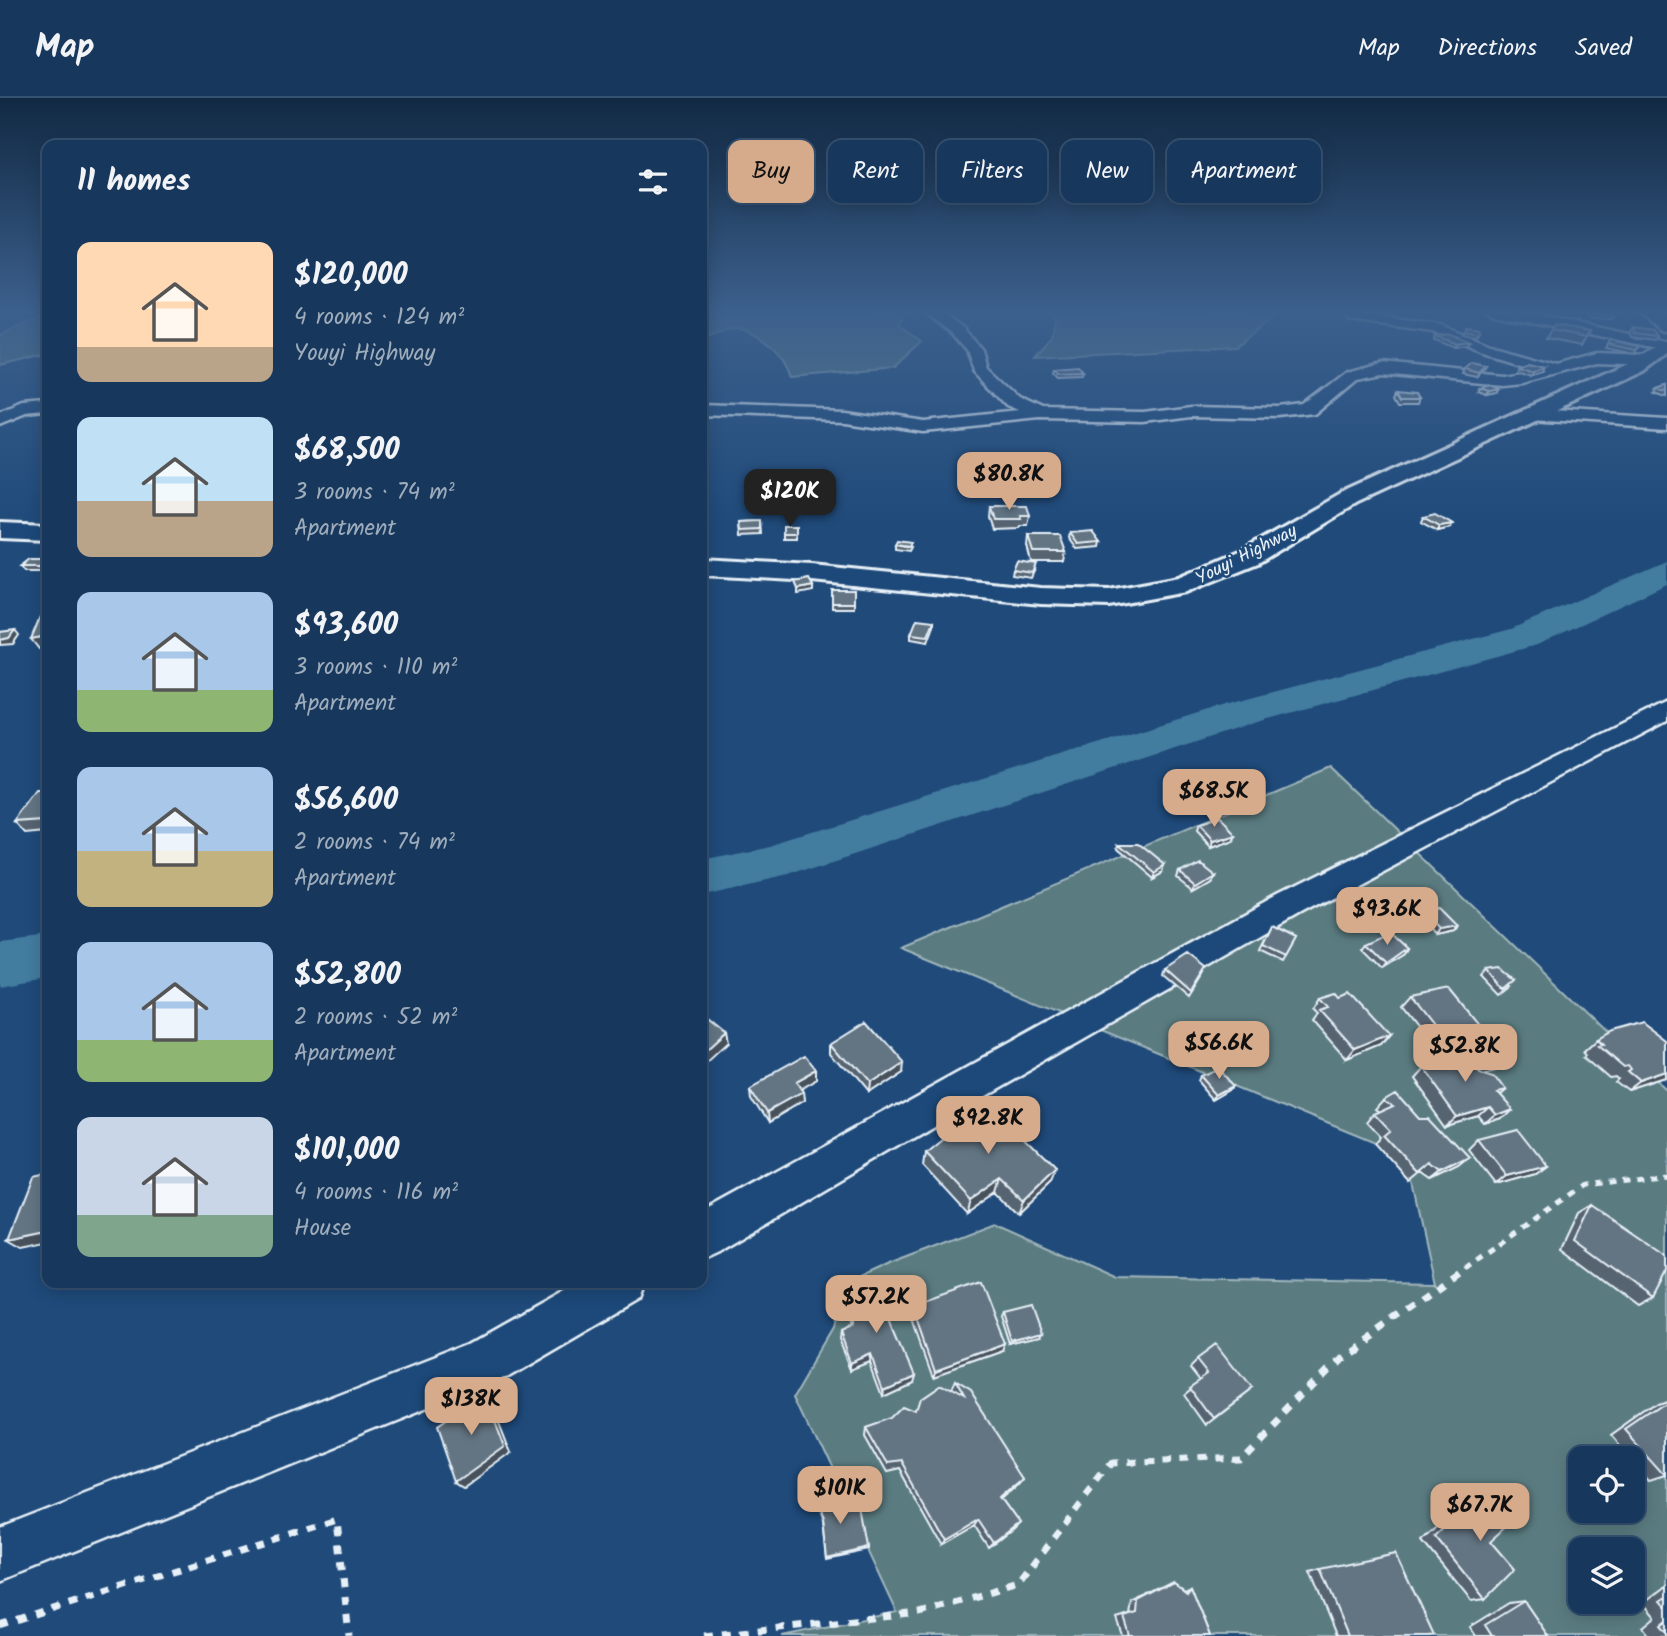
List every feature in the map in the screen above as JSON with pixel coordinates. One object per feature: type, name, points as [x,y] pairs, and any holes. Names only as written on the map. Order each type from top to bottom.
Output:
[{"type":"main road","name":"Youyi Highway","points":[[707,566],[812,573],[1041,596],[1110,598],[1185,584],[1236,562],[1348,499],[1537,415],[1601,382]]},
{"type":"main road","points":[[0,530],[42,532]]},
{"type":"street","points":[[993,382],[1014,403],[1040,415]]},
{"type":"street","points":[[707,410],[842,415],[923,427],[1040,415],[1145,417],[1191,411],[1280,413],[1309,410],[1344,382]]},
{"type":"street","points":[[0,422],[24,411],[42,409]]},
{"type":"street","points":[[1537,415],[1667,423]]},
{"type":"street","points":[[707,1234],[1289,905],[1667,710]]},
{"type":"street","points":[[0,1554],[486,1361],[613,1288]]},
{"type":"path","points":[[704,1636],[920,1613],[1018,1585],[1111,1464],[1241,1458],[1340,1355],[1583,1185],[1667,1175]]},
{"type":"path","points":[[0,1626],[337,1519],[349,1636]]},
{"type":"green space","points":[[1331,768],[1667,1091],[1667,1636],[782,1636],[897,1612],[795,1394],[833,1329],[846,1283],[995,1223],[1115,1277],[1435,1283],[1407,1156],[901,948]]},
{"type":"building","points":[[1490,385],[1499,389],[1489,391],[1480,388]]},
{"type":"building","points":[[1398,390],[1417,392],[1420,397],[1402,397]]},
{"type":"building","points":[[986,480],[991,487],[973,488],[969,481]]},
{"type":"building","points":[[989,506],[1027,506],[1030,516],[1020,516],[1021,519],[993,519]]},
{"type":"building","points":[[1435,513],[1452,523],[1439,525],[1423,516]]},
{"type":"building","points":[[762,521],[762,529],[742,530],[741,522]]},
{"type":"building","points":[[784,525],[797,525],[797,533],[784,533]]},
{"type":"building","points":[[1093,531],[1101,542],[1078,544],[1070,533]]},
{"type":"building","points":[[1028,536],[1060,536],[1066,552],[1033,552]]},
{"type":"building","points":[[897,540],[911,542],[909,546],[895,544]]},
{"type":"building","points":[[29,559],[42,559],[39,566],[20,566]]},
{"type":"building","points":[[1017,561],[1036,564],[1032,573],[1013,570]]},
{"type":"building","points":[[809,579],[813,586],[798,589],[795,582]]},
{"type":"building","points":[[832,590],[854,590],[854,603],[832,603]]},
{"type":"building","points":[[40,617],[42,637],[31,639]]},
{"type":"building","points":[[917,619],[934,621],[928,636],[911,634]]},
{"type":"building","points":[[15,630],[9,638],[0,640],[0,632]]},
{"type":"building","points":[[40,793],[42,793],[42,822],[17,824]]},
{"type":"building","points":[[1218,818],[1233,833],[1210,840],[1196,825]]},
{"type":"building","points":[[1119,843],[1138,843],[1165,865],[1154,872]]},
{"type":"building","points":[[1198,860],[1213,872],[1195,883],[1180,870]]},
{"type":"building","points":[[1439,908],[1457,926],[1439,929],[1424,913]]},
{"type":"building","points":[[1272,927],[1296,939],[1286,957],[1263,946]]},
{"type":"building","points":[[1390,932],[1407,948],[1386,963],[1366,943]]},
{"type":"building","points":[[1188,955],[1206,969],[1191,993],[1165,970]]},
{"type":"building","points":[[1502,969],[1516,980],[1505,989],[1489,971]]},
{"type":"building","points":[[1449,989],[1480,1027],[1443,1039],[1410,997]]},
{"type":"building","points":[[1336,993],[1340,998],[1350,994],[1389,1036],[1355,1050],[1319,1010],[1328,1007],[1320,998]]},
{"type":"building","points":[[707,1019],[724,1033],[707,1048]]},
{"type":"building","points":[[866,1021],[902,1062],[867,1085],[831,1043]]},
{"type":"building","points":[[1642,1022],[1667,1041],[1667,1074],[1641,1083],[1628,1072],[1631,1070],[1628,1066],[1623,1067],[1597,1045],[1601,1044],[1596,1039],[1610,1031]]},
{"type":"building","points":[[1487,1040],[1502,1061],[1476,1067],[1459,1044]]},
{"type":"building","points":[[1437,1052],[1464,1052],[1478,1069],[1491,1073],[1502,1088],[1493,1090],[1510,1109],[1495,1115],[1488,1107],[1457,1116],[1421,1066],[1443,1062]]},
{"type":"building","points":[[804,1056],[816,1071],[794,1083],[801,1094],[767,1113],[750,1086]]},
{"type":"building","points":[[1218,1067],[1236,1086],[1219,1095],[1201,1075]]},
{"type":"building","points":[[1398,1090],[1420,1115],[1430,1115],[1470,1158],[1442,1172],[1432,1164],[1420,1174],[1384,1135],[1391,1129],[1375,1112],[1395,1103],[1386,1097]]},
{"type":"building","points":[[985,1101],[1055,1170],[1024,1200],[1002,1179],[971,1201],[924,1151]]},
{"type":"building","points":[[1518,1130],[1546,1166],[1507,1176],[1479,1140]]},
{"type":"building","points":[[42,1175],[42,1232],[9,1239],[33,1177]]},
{"type":"building","points":[[1592,1205],[1667,1256],[1667,1271],[1653,1298],[1575,1241]]},
{"type":"building","points":[[874,1279],[914,1373],[885,1386],[873,1354],[852,1363],[841,1333],[854,1327],[847,1307],[859,1302],[854,1288]]},
{"type":"building","points":[[981,1282],[1005,1344],[936,1369],[914,1306]]},
{"type":"building","points":[[1031,1305],[1041,1333],[1012,1341],[1003,1312]]},
{"type":"building","points":[[1217,1345],[1252,1390],[1214,1419],[1190,1386],[1209,1373],[1198,1359]]},
{"type":"building","points":[[955,1383],[971,1393],[1025,1477],[1000,1499],[1018,1524],[994,1543],[978,1519],[944,1539],[902,1464],[888,1466],[866,1427],[892,1418],[904,1406],[916,1411],[920,1398],[939,1385],[964,1399]]},
{"type":"building","points":[[485,1394],[505,1446],[456,1481],[437,1427]]},
{"type":"building","points":[[1667,1401],[1667,1475],[1645,1450],[1645,1446],[1641,1446],[1626,1429]]},
{"type":"building","points":[[824,1487],[830,1492],[839,1514],[862,1509],[869,1548],[827,1558],[823,1523],[810,1491]]},
{"type":"building","points":[[1488,1489],[1515,1519],[1491,1541],[1515,1569],[1485,1599],[1436,1538]]},
{"type":"building","points":[[1396,1553],[1434,1635],[1348,1636],[1320,1569]]},
{"type":"building","points":[[1174,1582],[1186,1591],[1190,1586],[1210,1636],[1130,1636],[1124,1617],[1137,1613],[1138,1601]]},
{"type":"building","points":[[1667,1596],[1667,1607],[1661,1600]]},
{"type":"building","points":[[1524,1601],[1548,1636],[1492,1636],[1485,1625]]},
{"type":"building","points":[[1667,1620],[1667,1632],[1661,1625]]},
{"type":"waterway","points":[[707,876],[771,863],[1239,714],[1524,637],[1667,571]]},
{"type":"waterway","points":[[0,964],[42,958]]}]
